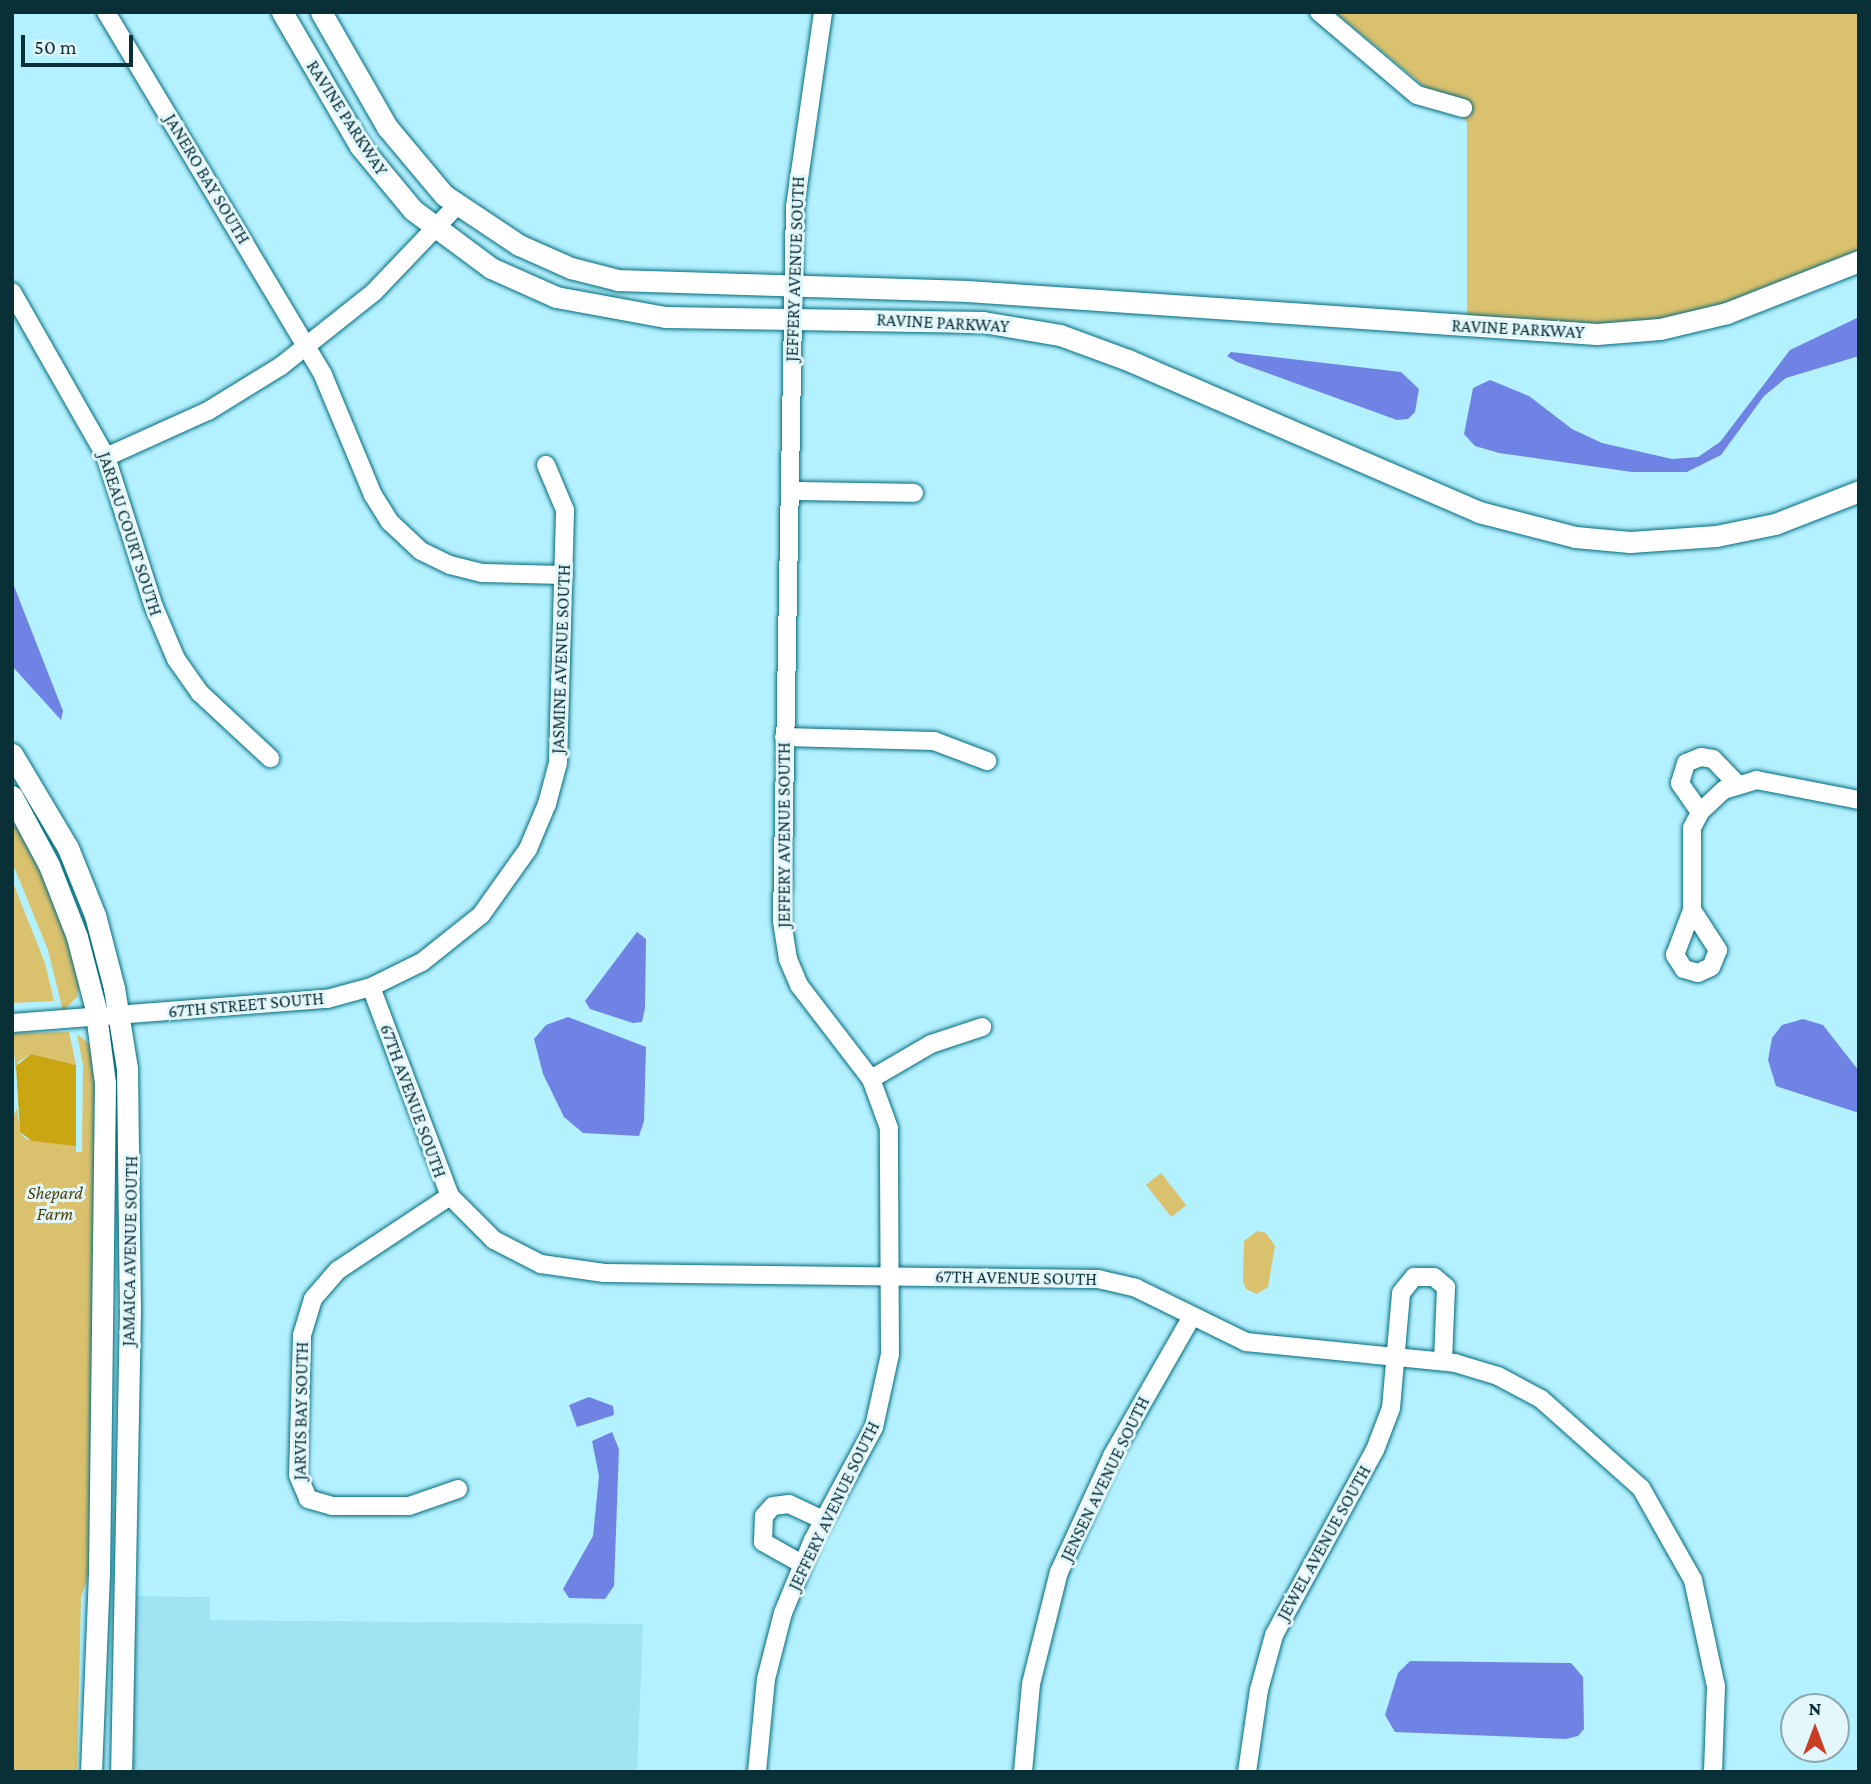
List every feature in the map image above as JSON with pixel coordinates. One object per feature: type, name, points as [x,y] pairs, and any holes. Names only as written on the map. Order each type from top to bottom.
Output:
[{"type":"street","name":"JANERO BAY SOUTH","points":[[106,12],[307,347],[344,419],[377,504],[409,541],[434,558],[466,570],[564,575]]},
{"type":"street","name":"RAVINE PARKWAY","points":[[282,12],[360,146],[396,191],[435,229],[515,281],[582,304],[664,317],[983,322],[1070,338],[1466,507],[1565,536],[1630,542],[1716,536],[1774,524],[1859,491]]},
{"type":"street","name":"RAVINE PARKWAY","points":[[321,12],[387,127],[429,181],[457,205],[519,245],[591,275],[643,283],[967,291],[1597,334],[1660,328],[1727,313],[1859,261]]},
{"type":"street","name":"JEFFERY AVENUE SOUTH","points":[[757,1772],[766,1679],[783,1614],[823,1520],[865,1446],[885,1392],[891,1276],[891,1142],[871,1079],[815,1010],[788,959],[781,908],[792,287],[798,167],[823,12]]},
{"type":"street","points":[[1319,12],[1417,95],[1463,108]]},
{"type":"street","points":[[106,457],[208,411],[307,347],[374,292],[457,205]]},
{"type":"street","name":"JAREAU COURT SOUTH","points":[[12,292],[106,457],[153,607],[176,659],[200,693],[270,758]]},
{"type":"street","name":"JASMINE AVENUE SOUTH","points":[[371,987],[441,950],[481,915],[517,869],[539,828],[560,743],[564,575],[564,503],[546,465]]},
{"type":"street","points":[[790,491],[914,493]]},
{"type":"street","points":[[785,737],[934,741],[987,761]]},
{"type":"street","name":"JAMAICA AVENUE SOUTH","points":[[12,754],[46,807],[82,882],[102,938],[120,1017],[131,1151],[121,1772]]},
{"type":"street","points":[[1700,812],[1679,783],[1686,763],[1701,757],[1713,760],[1736,783]]},
{"type":"street","points":[[1692,910],[1691,836],[1700,812],[1736,783],[1766,781],[1859,800]]},
{"type":"street","name":"JAMAICA AVENUE SOUTH","points":[[12,796],[63,897],[97,1019],[106,1096],[107,1171],[91,1772]]},
{"type":"street","name":"67TH STREET SOUTH","points":[[12,1023],[307,1002],[371,987]]},
{"type":"street","name":"67TH AVENUE SOUTH","points":[[371,987],[450,1196],[494,1240],[524,1258],[558,1269],[1098,1279],[1136,1289],[1191,1318],[1246,1342],[1443,1361],[1498,1376],[1541,1399],[1641,1488],[1693,1580],[1716,1686],[1713,1772]]},
{"type":"street","points":[[871,1079],[931,1044],[982,1027]]},
{"type":"street","name":"JARVIS BAY SOUTH","points":[[450,1196],[338,1270],[313,1299],[302,1335],[298,1475],[308,1499],[332,1506],[414,1505],[458,1489]]},
{"type":"street","name":"JEWEL AVENUE SOUTH","points":[[1247,1772],[1259,1690],[1274,1635],[1376,1450],[1391,1408],[1403,1288],[1414,1277],[1430,1276],[1444,1284],[1448,1297],[1443,1361]]},
{"type":"street","name":"JENSEN AVENUE SOUTH","points":[[1023,1772],[1031,1684],[1059,1573],[1112,1456],[1191,1318]]},
{"type":"street","points":[[802,1564],[763,1542],[764,1516],[773,1506],[789,1504],[823,1520]]},
{"type":"shaded area","points":[[31,1054],[76,1065],[76,1146],[32,1141],[20,1132],[16,1066]]},
{"type":"shaded area","points":[[123,1596],[210,1597],[210,1620],[643,1624],[637,1772],[128,1772]]},
{"type":"green space","points":[[1335,12],[1859,12],[1859,252],[1733,302],[1675,317],[1612,325],[1467,318],[1467,122]]},
{"type":"green space","points":[[12,810],[51,888],[80,982],[77,997],[63,1011],[48,950],[12,862]]},
{"type":"green space","points":[[12,880],[45,963],[54,1001],[12,1003]]},
{"type":"green space","points":[[69,1032],[76,1065],[31,1054],[18,1062],[16,1072],[12,1033]]},
{"type":"green space","name":"Shepard Farm","points":[[77,1034],[92,1046],[95,1055],[91,1568],[81,1597],[77,1772],[12,1772],[12,1120],[17,1108],[20,1132],[26,1139],[76,1146],[76,1152],[82,1152],[83,1065]]},
{"type":"green space","points":[[1161,1173],[1186,1205],[1171,1217],[1146,1185]]},
{"type":"green space","points":[[1257,1231],[1266,1233],[1275,1246],[1268,1287],[1257,1294],[1246,1289],[1243,1281],[1244,1241]]},
{"type":"water","points":[[1859,317],[1859,356],[1786,378],[1764,396],[1721,455],[1687,472],[1632,472],[1499,453],[1475,446],[1464,434],[1473,388],[1490,380],[1529,396],[1572,429],[1602,443],[1672,459],[1698,457],[1720,442],[1790,350]]},
{"type":"water","points":[[1231,352],[1401,372],[1419,389],[1415,412],[1408,419],[1397,420],[1237,362],[1227,356]]},
{"type":"water","points":[[12,581],[63,711],[61,720],[12,666]]},
{"type":"water","points":[[637,932],[646,939],[645,1008],[642,1022],[633,1023],[590,1009],[585,1001]]},
{"type":"water","points":[[568,1017],[646,1047],[644,1121],[639,1136],[583,1133],[564,1117],[543,1074],[534,1039],[546,1025]]},
{"type":"water","points":[[1803,1019],[1823,1025],[1859,1071],[1859,1113],[1776,1086],[1768,1060],[1772,1038],[1782,1025]]},
{"type":"water","points":[[589,1397],[613,1406],[614,1415],[577,1427],[569,1405]]},
{"type":"water","points":[[612,1432],[619,1449],[614,1586],[605,1599],[569,1598],[563,1589],[593,1536],[599,1476],[592,1441]]},
{"type":"water","points":[[1410,1661],[1571,1663],[1583,1677],[1584,1729],[1578,1736],[1566,1739],[1395,1732],[1385,1715],[1398,1673]]}]
